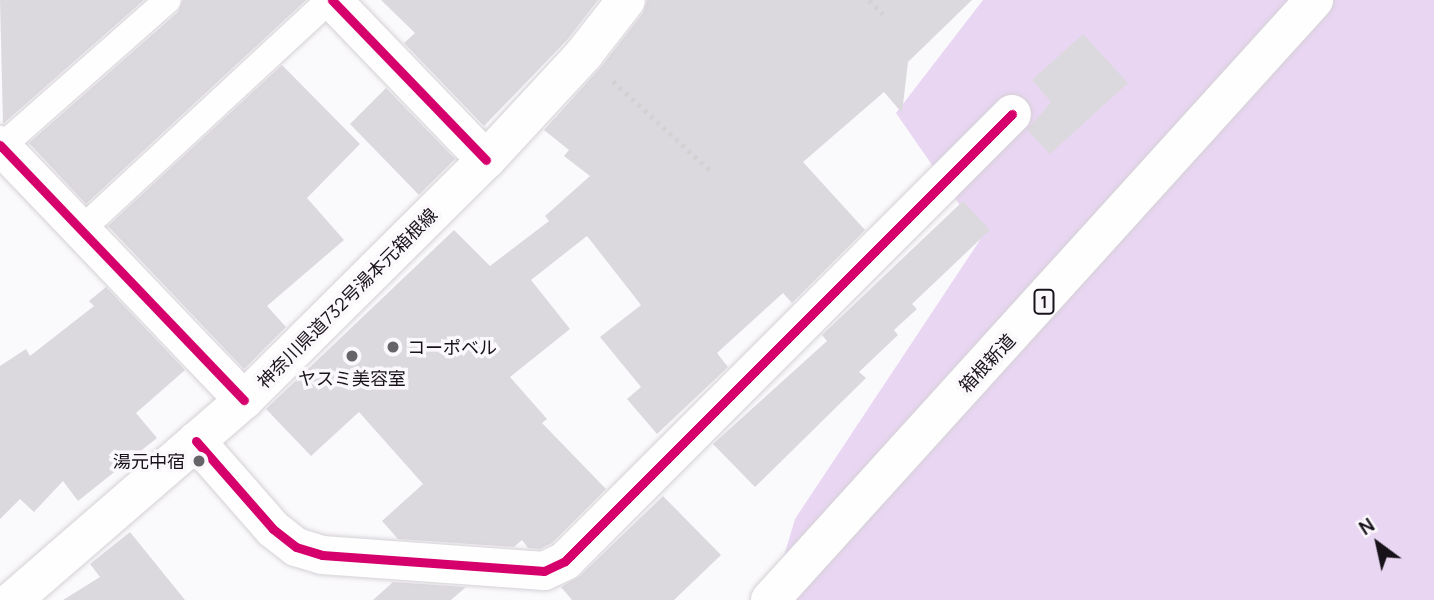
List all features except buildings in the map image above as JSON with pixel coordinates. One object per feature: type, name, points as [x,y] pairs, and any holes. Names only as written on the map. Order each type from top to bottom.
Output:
[{"type":"main road","points":[[331,0],[486,160]]},
{"type":"main road","name":"神奈川県道732号湯本元箱根線","points":[[13,600],[244,400],[486,160],[584,54],[626,0]]},
{"type":"main road","name":"箱根新道","points":[[770,600],[1314,0]]},
{"type":"main road","points":[[196,441],[273,529],[296,547],[322,555],[544,571],[565,561],[1012,114]]},
{"type":"main road","points":[[1,146],[244,400]]},
{"type":"lane","points":[[1,146],[168,0]]},
{"type":"lane","points":[[81,230],[331,0]]},
{"type":"path","points":[[869,0],[883,14]]},
{"type":"path","points":[[584,54],[711,171]]},
{"type":"shaded area","points":[[983,0],[1434,0],[1434,600],[771,600],[795,519],[982,237],[896,113]]},
{"type":"cycle path","points":[[332,0],[486,160]]},
{"type":"cycle path","points":[[196,441],[273,529],[296,547],[322,555],[544,571],[565,561],[1012,114]]},
{"type":"cycle path","points":[[0,145],[244,400]]},
{"type":"place","name":"コーポベル","points":[[393,347]]},
{"type":"place","name":"ヤスミ美容室","points":[[352,356]]},
{"type":"place","name":"湯元中宿","points":[[199,461]]}]
